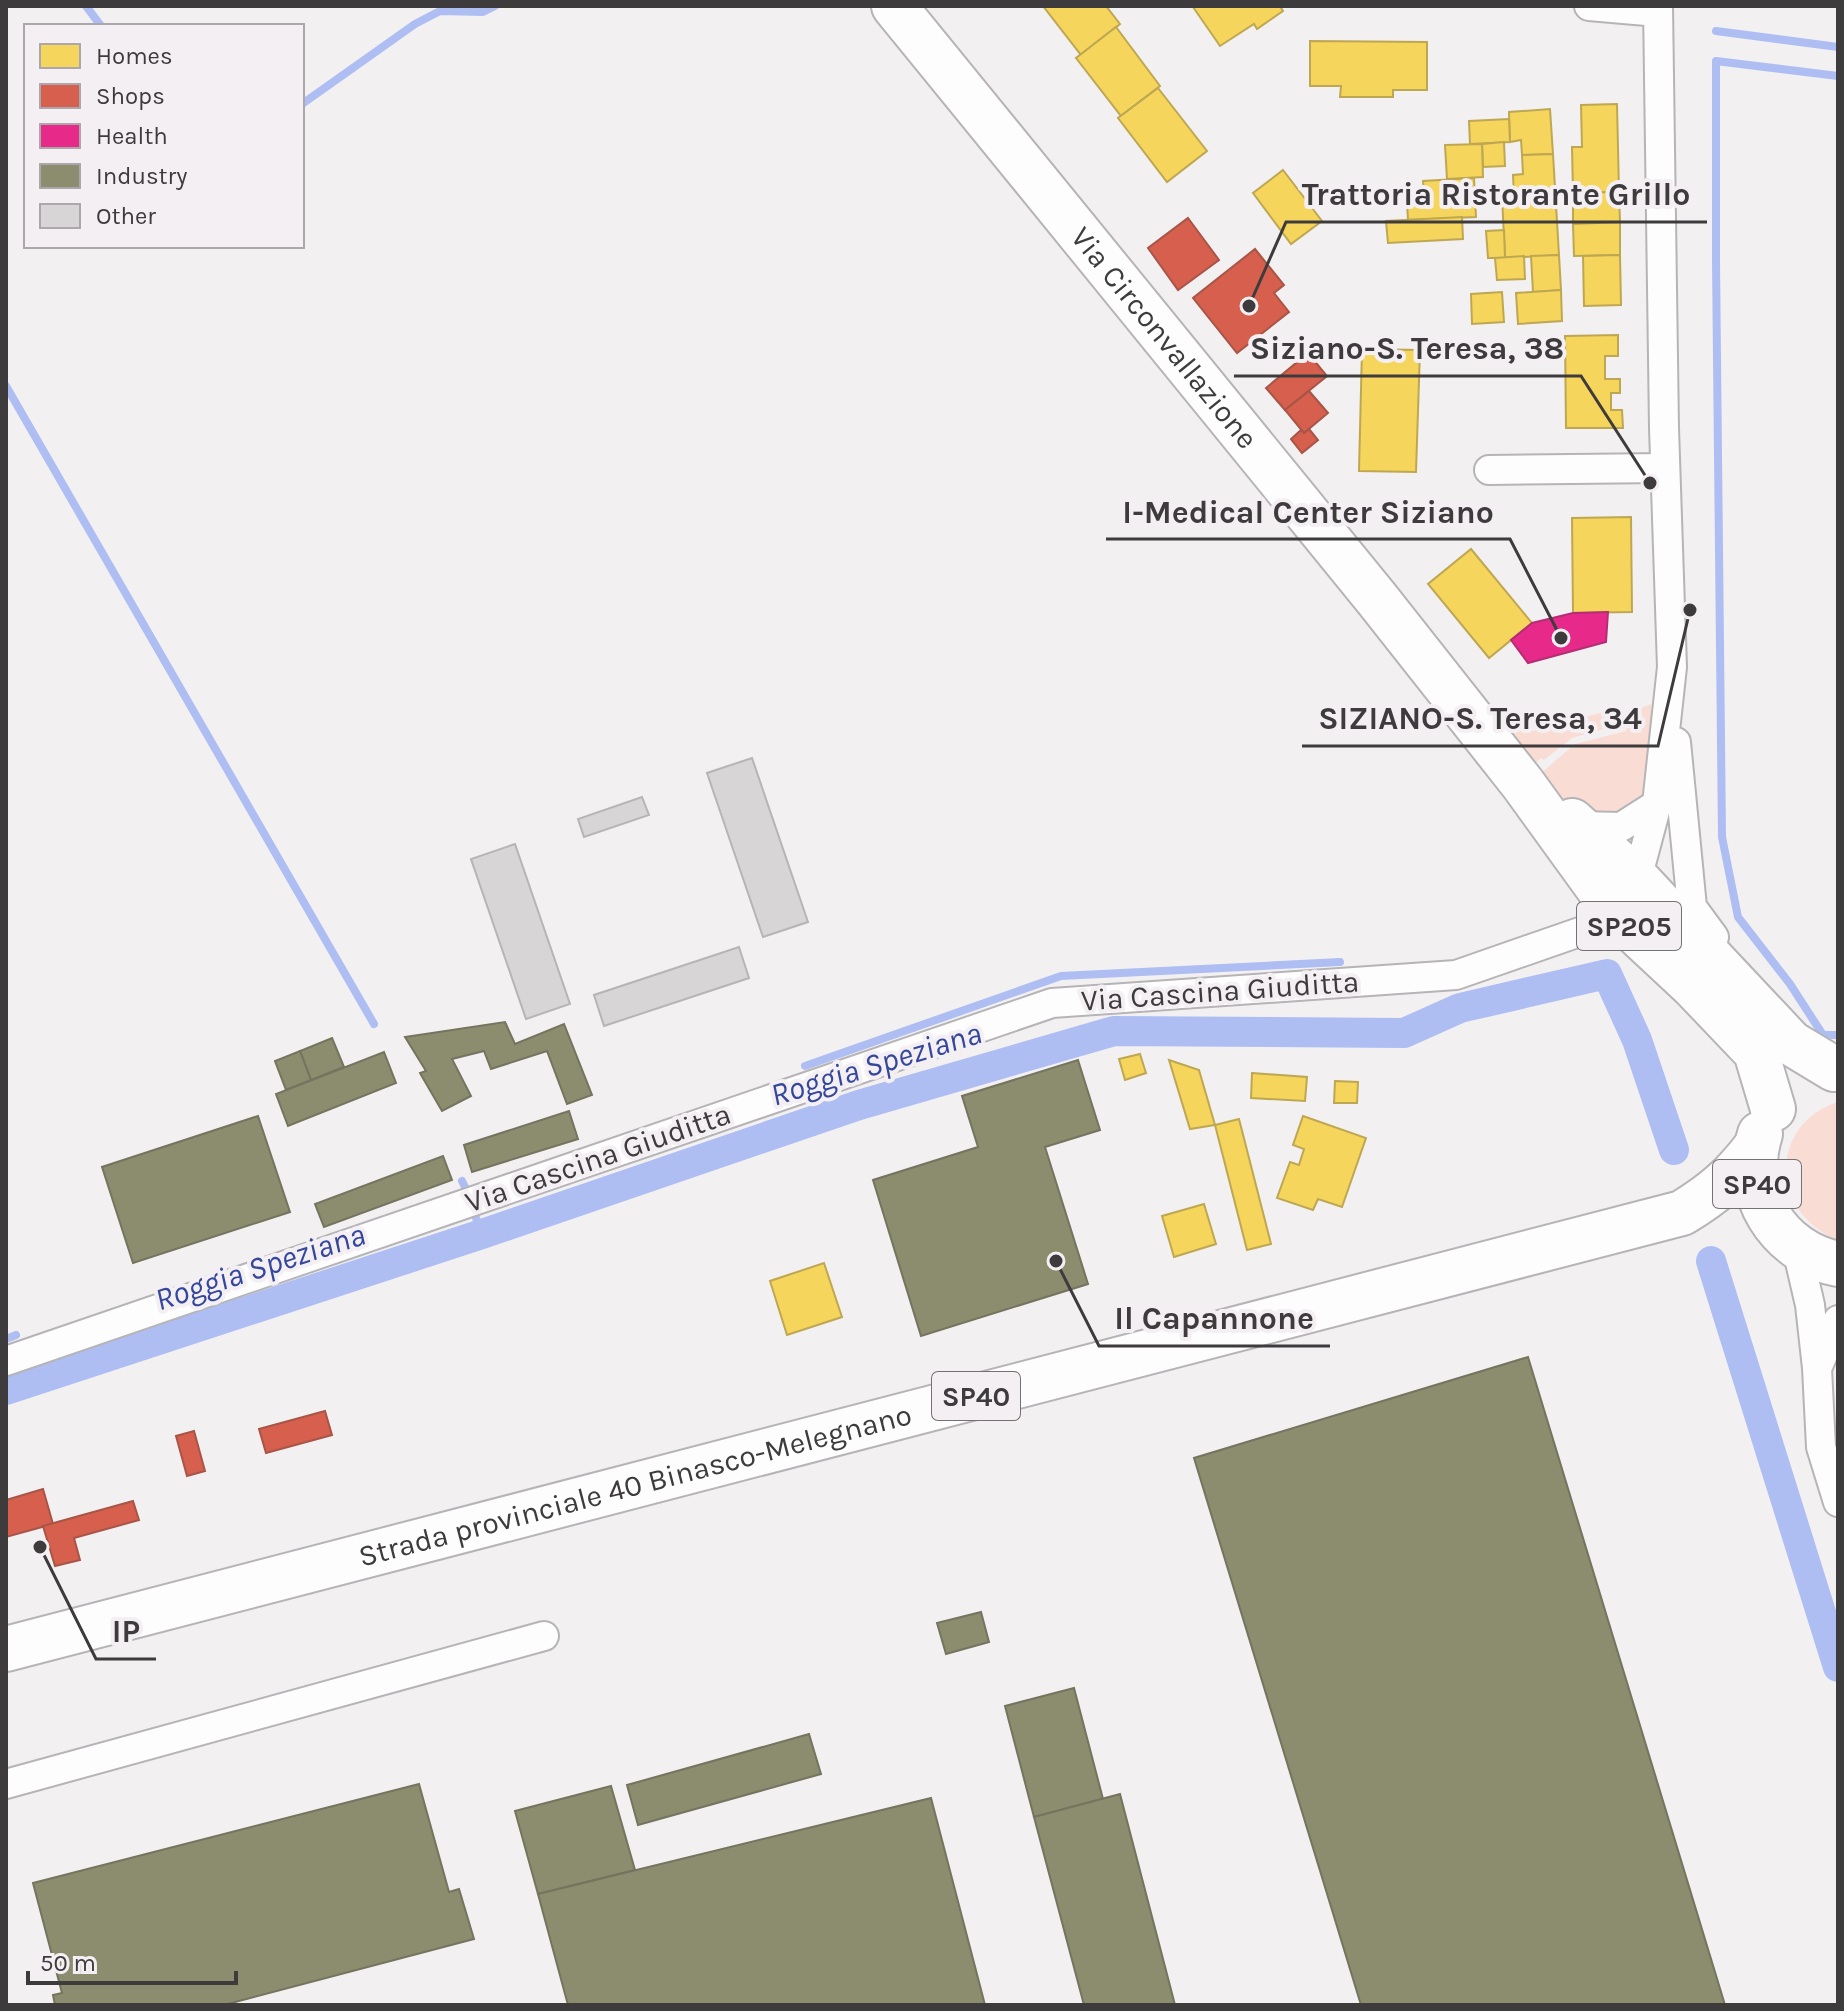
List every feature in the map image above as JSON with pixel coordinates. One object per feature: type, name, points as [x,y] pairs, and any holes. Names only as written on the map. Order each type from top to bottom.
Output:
[{"type":"main road","name":"Via Circonvallazione","points":[[894,6],[1377,599],[1523,784]]},
{"type":"main road","name":"SP205","points":[[1523,784],[1579,826],[1637,879],[1764,1037],[1765,1128]]},
{"type":"main road","name":"SP205","points":[[1523,784],[1620,918],[1694,987],[1764,1037],[1791,1043],[1836,1069]]},
{"type":"main road","name":"Strada provinciale 40 Binasco-Melegnano","points":[[6,1649],[1682,1213],[1711,1195],[1735,1174],[1790,1091],[1811,1078],[1836,1069]]},
{"type":"main road","name":"SP40","points":[[1765,1128],[1755,1174],[1761,1202],[1786,1238]]},
{"type":"main road","name":"Strada provinciale 40 Binasco-Melegnano","points":[[1682,1213],[1755,1216],[1821,1261],[1838,1264]]},
{"type":"street","points":[[1589,6],[1658,9],[1671,694],[1657,804],[1637,879]]},
{"type":"street","points":[[1489,470],[1665,468]]},
{"type":"street","points":[[1671,694],[1692,907],[1763,999],[1764,1037]]},
{"type":"street","points":[[1579,826],[1621,827],[1657,804]]},
{"type":"street","name":"Via Cascina Giuditta","points":[[6,1361],[1052,1003],[1456,975],[1620,918]]},
{"type":"street","points":[[1786,1238],[1810,1305],[1821,1447],[1838,1502]]},
{"type":"street","points":[[1817,1368],[1838,1320]]},
{"type":"street","points":[[6,1784],[544,1636]]},
{"type":"shaded area","points":[[1651,704],[1651,777],[1644,798],[1607,822],[1568,804],[1540,774],[1575,744],[1626,731],[1629,713]]},
{"type":"shaded area","points":[[1623,707],[1621,724],[1572,738],[1533,765],[1497,723],[1514,712],[1524,733]]},
{"type":"shaded area","points":[[1838,1102],[1838,1240],[1816,1228],[1800,1211],[1790,1191],[1786,1170],[1789,1149],[1799,1130],[1815,1113]]},
{"type":"building: Homes","points":[[1043,6],[1106,6],[1120,24],[1081,55]]},
{"type":"building: Homes","points":[[1195,6],[1280,6],[1283,11],[1257,29],[1254,24],[1220,46]]},
{"type":"building: Homes","points":[[1116,27],[1160,86],[1121,116],[1076,58]]},
{"type":"building: Homes","points":[[1310,41],[1427,42],[1427,90],[1393,90],[1393,97],[1340,97],[1341,86],[1310,86]]},
{"type":"building: Homes","points":[[1158,88],[1207,151],[1167,182],[1118,118]]},
{"type":"building: Homes","points":[[1617,104],[1619,192],[1573,193],[1572,147],[1582,147],[1581,105]]},
{"type":"building: Homes","points":[[1550,109],[1553,154],[1522,155],[1521,140],[1510,142],[1509,112]]},
{"type":"building: Homes","points":[[1509,119],[1510,142],[1470,144],[1469,121]]},
{"type":"building: Homes","points":[[1504,142],[1505,166],[1483,167],[1482,144]]},
{"type":"building: Homes","points":[[1482,144],[1483,177],[1447,179],[1445,145]]},
{"type":"building: Homes","points":[[1553,154],[1559,255],[1505,258],[1502,197],[1514,196],[1513,175],[1523,174],[1522,155]]},
{"type":"building: Homes","points":[[1283,170],[1322,221],[1291,244],[1253,193]]},
{"type":"building: Homes","points":[[1474,178],[1476,217],[1408,220],[1407,204],[1425,203],[1423,181]]},
{"type":"building: Homes","points":[[1619,192],[1620,222],[1573,224],[1573,193]]},
{"type":"building: Homes","points":[[1462,217],[1463,239],[1388,243],[1386,221]]},
{"type":"building: Homes","points":[[1620,222],[1620,255],[1574,256],[1573,224]]},
{"type":"building: Homes","points":[[1504,230],[1505,258],[1488,258],[1486,231]]},
{"type":"building: Homes","points":[[1559,255],[1561,290],[1533,292],[1531,256]]},
{"type":"building: Homes","points":[[1620,255],[1621,305],[1584,306],[1583,256]]},
{"type":"building: Homes","points":[[1524,256],[1525,279],[1497,280],[1495,258]]},
{"type":"building: Homes","points":[[1561,290],[1562,321],[1518,324],[1516,293]]},
{"type":"building: Homes","points":[[1502,292],[1504,322],[1472,324],[1471,294]]},
{"type":"building: Homes","points":[[1618,335],[1618,356],[1605,356],[1605,379],[1620,379],[1620,393],[1611,393],[1611,410],[1622,410],[1623,428],[1566,428],[1565,336]]},
{"type":"building: Homes","points":[[1362,349],[1420,350],[1416,472],[1359,471]]},
{"type":"building: Homes","points":[[1631,517],[1632,612],[1573,613],[1572,518]]},
{"type":"building: Homes","points":[[1471,549],[1532,623],[1489,658],[1428,584]]},
{"type":"building: Homes","points":[[1140,1054],[1146,1073],[1125,1080],[1119,1059]]},
{"type":"building: Homes","points":[[1169,1060],[1199,1070],[1215,1125],[1190,1129]]},
{"type":"building: Homes","points":[[1252,1073],[1307,1077],[1305,1101],[1251,1098]]},
{"type":"building: Homes","points":[[1335,1081],[1358,1082],[1357,1103],[1334,1103]]},
{"type":"building: Homes","points":[[1303,1116],[1366,1138],[1342,1207],[1318,1199],[1313,1210],[1277,1198],[1290,1162],[1299,1165],[1304,1149],[1293,1145]]},
{"type":"building: Homes","points":[[1239,1119],[1271,1244],[1247,1250],[1215,1125]]},
{"type":"building: Homes","points":[[1204,1204],[1216,1244],[1174,1257],[1162,1216]]},
{"type":"building: Homes","points":[[824,1263],[842,1317],[787,1335],[770,1281]]},
{"type":"building: Shops","points":[[1188,218],[1219,260],[1178,290],[1148,248]]},
{"type":"building: Shops","points":[[1255,249],[1284,285],[1274,293],[1289,312],[1237,353],[1193,298]]},
{"type":"building: Shops","points":[[1308,353],[1327,376],[1285,410],[1266,388]]},
{"type":"building: Shops","points":[[1309,391],[1328,413],[1304,433],[1285,410]]},
{"type":"building: Shops","points":[[1309,429],[1318,440],[1302,453],[1291,439],[1301,430],[1304,433]]},
{"type":"building: Shops","points":[[325,1411],[332,1435],[266,1453],[259,1429]]},
{"type":"building: Shops","points":[[194,1431],[205,1471],[187,1476],[176,1436]]},
{"type":"building: Shops","points":[[43,1489],[53,1524],[6,1537],[6,1500]]},
{"type":"building: Shops","points":[[133,1501],[139,1520],[74,1538],[80,1560],[55,1566],[43,1526]]},
{"type":"building: Health","points":[[1608,612],[1606,642],[1528,663],[1511,640],[1532,623],[1573,613]]},
{"type":"building: Industry","points":[[505,1022],[515,1044],[564,1024],[592,1095],[567,1104],[547,1051],[491,1069],[484,1051],[452,1059],[471,1096],[442,1111],[420,1073],[426,1071],[405,1037]]},
{"type":"building: Industry","points":[[332,1038],[344,1067],[311,1080],[300,1051]]},
{"type":"building: Industry","points":[[300,1051],[311,1080],[286,1090],[275,1061]]},
{"type":"building: Industry","points":[[384,1052],[396,1083],[288,1126],[276,1094]]},
{"type":"building: Industry","points":[[1078,1060],[1100,1130],[1045,1147],[1088,1284],[921,1336],[873,1180],[978,1147],[962,1096]]},
{"type":"building: Industry","points":[[569,1111],[578,1139],[472,1172],[464,1145]]},
{"type":"building: Industry","points":[[258,1116],[290,1212],[133,1263],[102,1167]]},
{"type":"building: Industry","points":[[443,1156],[452,1180],[324,1227],[315,1204]]},
{"type":"building: Industry","points":[[1528,1357],[1725,2005],[1361,2005],[1194,1458]]},
{"type":"building: Industry","points":[[981,1612],[989,1642],[946,1654],[937,1623]]},
{"type":"building: Industry","points":[[1074,1688],[1103,1799],[1034,1817],[1005,1706]]},
{"type":"building: Industry","points":[[809,1734],[821,1774],[638,1825],[627,1785]]},
{"type":"building: Industry","points":[[419,1784],[449,1892],[459,1889],[474,1939],[224,2005],[55,2005],[53,1995],[62,1993],[33,1883]]},
{"type":"building: Industry","points":[[611,1786],[635,1870],[538,1894],[515,1811]]},
{"type":"building: Industry","points":[[1120,1794],[1175,2005],[1084,2005],[1034,1817]]},
{"type":"building: Industry","points":[[931,1798],[985,2005],[568,2005],[538,1894]]},
{"type":"building: Other","points":[[752,758],[808,922],[763,937],[707,773]]},
{"type":"building: Other","points":[[642,797],[649,815],[584,837],[578,819]]},
{"type":"building: Other","points":[[515,844],[570,1004],[526,1019],[471,859]]},
{"type":"building: Other","points":[[739,947],[749,978],[604,1026],[594,995]]},
{"type":"waterway","points":[[86,6],[100,24]]},
{"type":"waterway","points":[[304,103],[415,24],[440,11],[483,12],[495,6]]},
{"type":"waterway","points":[[1716,31],[1838,47]]},
{"type":"waterway","points":[[1838,76],[1716,61],[1722,837],[1738,917],[1790,984],[1823,1035],[1838,1035]]},
{"type":"waterway","points":[[6,386],[374,1024]]},
{"type":"waterway","points":[[805,1066],[1061,976],[1340,962]]},
{"type":"waterway","name":"Roggia Speziana","points":[[6,1390],[482,1234],[859,1105],[1114,1031],[1404,1033],[1460,1008],[1607,974],[1637,1040],[1674,1150]]},
{"type":"waterway","points":[[462,1181],[466,1189]]},
{"type":"waterway","points":[[476,1218],[482,1234]]},
{"type":"waterway","name":"Roggia Speziana","points":[[1711,1261],[1838,1667]]},
{"type":"waterway","points":[[6,1339],[16,1335]]},
{"type":"place","name":"Trattoria Ristorante Grillo","points":[[1249,306]]},
{"type":"place","name":"Siziano-S. Teresa, 38","points":[[1650,483]]},
{"type":"place","name":"SIZIANO-S. Teresa, 34","points":[[1690,610]]},
{"type":"place","name":"I-Medical Center Siziano","points":[[1561,638]]},
{"type":"place","name":"Il Capannone","points":[[1056,1261]]},
{"type":"place","name":"IP","points":[[40,1547]]}]
